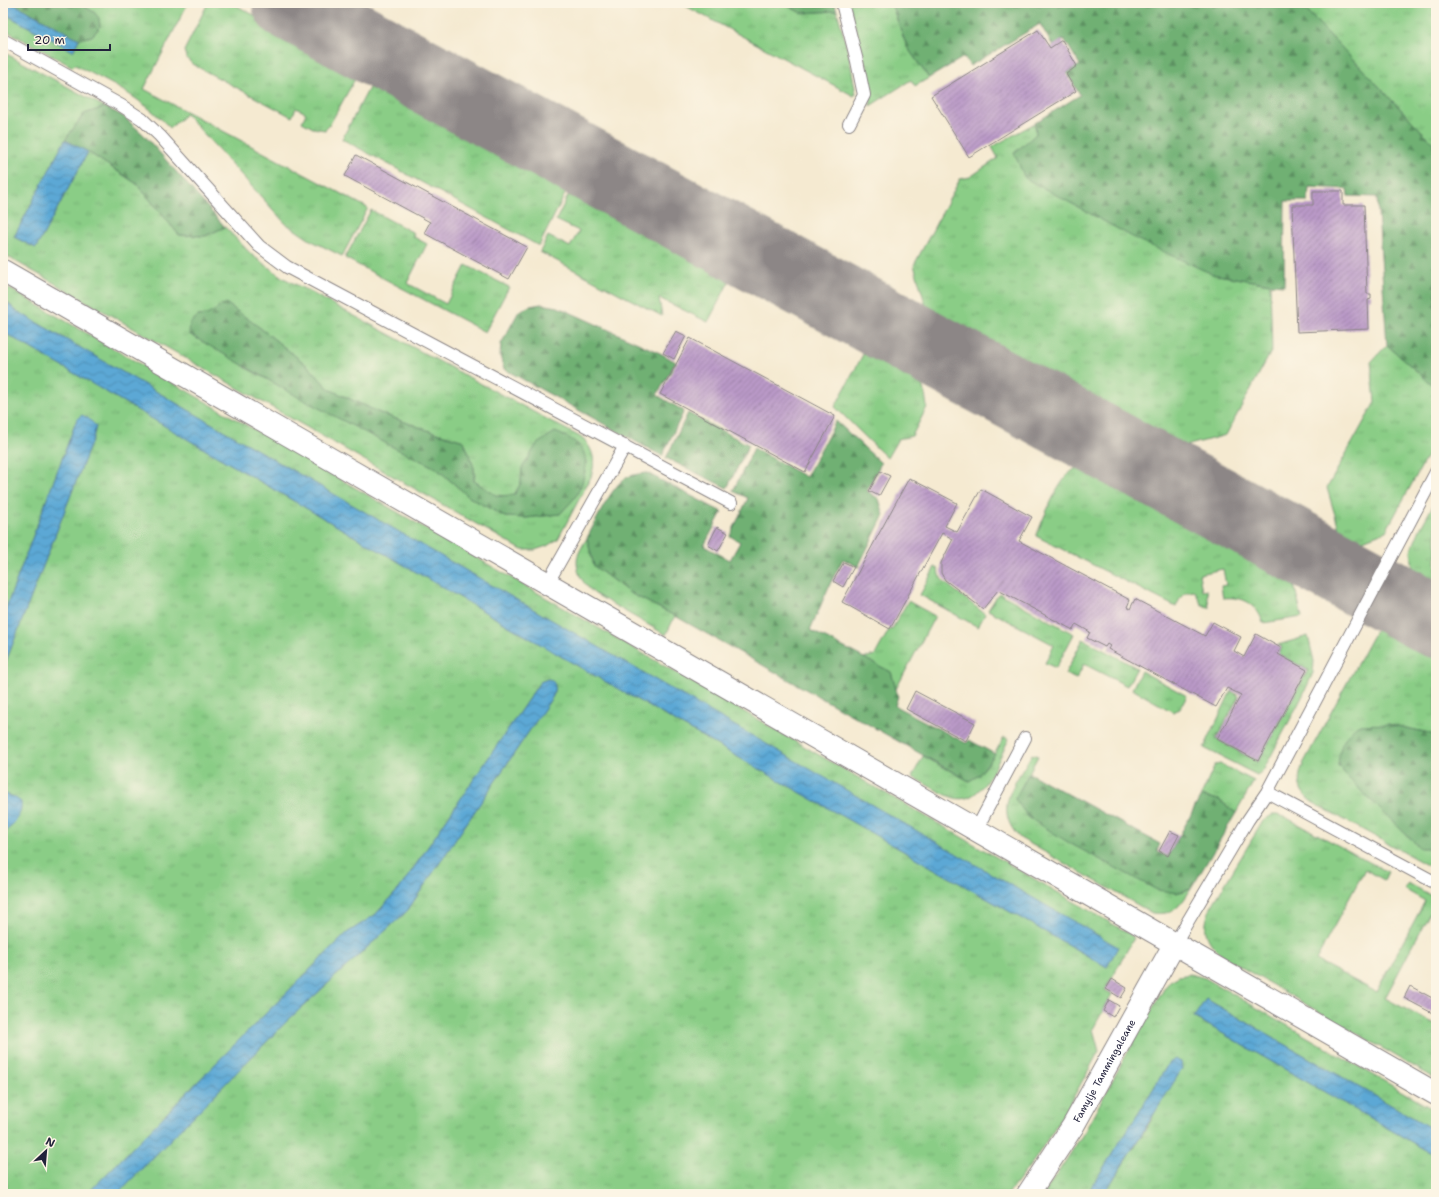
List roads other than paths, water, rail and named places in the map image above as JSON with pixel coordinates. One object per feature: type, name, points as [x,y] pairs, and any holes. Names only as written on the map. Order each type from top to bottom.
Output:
[{"type":"street","points":[[3,271],[1436,1094]]},
{"type":"street","name":"Famylje Tammingaleane","points":[[1028,1194],[1073,1126],[1175,943]]},
{"type":"lane","points":[[842,3],[864,94],[849,124]]},
{"type":"lane","points":[[3,40],[75,79],[142,119],[160,136],[259,246],[287,266],[731,503]]},
{"type":"lane","points":[[548,584],[624,446]]},
{"type":"lane","points":[[1175,943],[1248,820],[1267,792],[1436,472]]},
{"type":"lane","points":[[976,830],[1025,738]]},
{"type":"lane","points":[[1267,792],[1436,883]]},
{"type":"water","points":[[3,3],[12,3],[79,39],[73,51],[3,13]]},
{"type":"water","points":[[65,140],[88,152],[36,248],[14,237]]},
{"type":"water","points":[[3,298],[15,310],[1118,947],[1107,967],[564,658],[3,332]]},
{"type":"water","points":[[82,415],[88,418],[96,426],[93,438],[3,669],[3,616],[77,419]]},
{"type":"water","points":[[548,679],[552,680],[555,685],[553,696],[407,911],[288,1020],[117,1194],[87,1194],[347,933],[375,915],[400,888],[540,682]]},
{"type":"water","points":[[3,793],[14,797],[21,802],[21,807],[16,820],[3,835]]},
{"type":"water","points":[[1206,999],[1436,1131],[1436,1156],[1194,1017]]},
{"type":"water","points":[[1175,1059],[1181,1062],[1182,1069],[1104,1194],[1087,1194],[1168,1064]]}]
